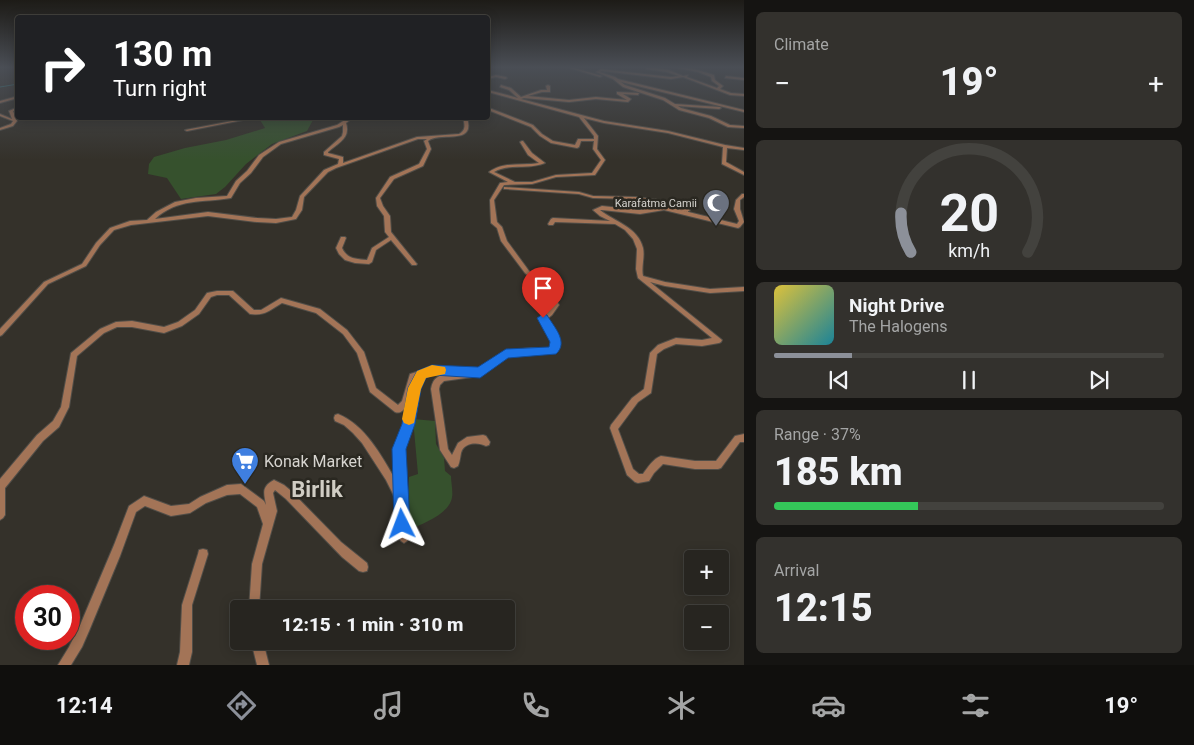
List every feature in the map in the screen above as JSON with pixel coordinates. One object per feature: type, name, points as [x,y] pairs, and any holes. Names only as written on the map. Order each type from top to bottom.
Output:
[{"type":"street","points":[[0,102],[14,98]]},
{"type":"street","points":[[520,98],[604,122],[668,132],[744,149]]},
{"type":"street","points":[[521,98],[569,101],[596,98]]},
{"type":"street","points":[[596,98],[628,101],[629,98]]},
{"type":"street","points":[[660,98],[675,105],[680,110],[710,117],[729,126],[744,127]]},
{"type":"street","points":[[689,98],[744,112]]},
{"type":"street","points":[[675,105],[744,112]]},
{"type":"street","points":[[15,109],[11,111],[15,121]]},
{"type":"street","points":[[490,110],[532,126],[541,135],[560,144],[577,147],[579,140],[596,140]]},
{"type":"street","points":[[0,115],[15,121]]},
{"type":"street","points":[[486,442],[483,439],[466,440],[460,446],[454,464],[450,462],[444,450],[435,389],[436,383],[442,378],[480,372],[506,354],[531,351],[545,352],[551,351],[556,347],[556,342],[543,318],[556,305],[540,282],[527,272],[504,241],[498,227],[494,223],[492,200],[502,184],[541,182],[556,176],[594,174],[603,160],[595,149],[596,136],[580,115]]},
{"type":"street","points":[[187,130],[240,120]]},
{"type":"street","points":[[149,222],[159,211],[171,204],[230,197],[238,182],[261,156],[274,147],[344,123],[348,120]]},
{"type":"street","points":[[0,334],[46,283],[84,265],[98,244],[112,229],[130,223],[208,214],[276,221],[294,218],[299,210],[302,197],[326,171],[417,138],[460,135],[466,132],[468,128],[466,120]]},
{"type":"street","points":[[0,129],[12,125],[15,121]]},
{"type":"street","points":[[340,165],[341,158],[326,154],[326,152],[346,135],[347,129],[344,123]]},
{"type":"street","points":[[414,264],[388,232],[387,216],[380,206],[378,198],[392,178],[421,165],[429,150],[426,141],[432,137]]},
{"type":"street","points":[[513,184],[491,172],[511,165],[537,165],[543,163],[530,154],[522,142]]},
{"type":"street","points":[[725,146],[724,163],[744,174]]},
{"type":"street","points":[[500,187],[573,192],[593,197],[636,198],[658,201],[680,206],[703,217]]},
{"type":"street","points":[[744,195],[738,200],[737,209],[742,221],[738,226],[664,208],[640,212],[597,209],[599,213],[633,233],[640,245],[638,268],[640,277],[719,340],[702,343],[676,341],[661,347],[654,354],[648,391],[635,400],[614,428],[630,472],[638,478],[646,478],[661,460],[695,465],[718,464],[738,439],[744,438]]},
{"type":"street","points":[[551,224],[553,220],[567,220],[619,224]]},
{"type":"street","points":[[726,223],[729,226],[744,230]]},
{"type":"street","points":[[344,238],[339,248],[344,257],[349,260],[368,262],[374,249],[392,237]]},
{"type":"street","points":[[640,277],[665,284],[710,291],[744,289]]},
{"type":"street","points":[[0,515],[0,486],[40,438],[56,424],[65,407],[74,356],[102,331],[116,325],[132,324],[164,330],[180,324],[197,312],[208,295],[231,293],[252,312],[262,312],[281,300],[290,301],[318,311],[345,332],[360,352],[373,390],[398,410],[405,403],[413,376],[432,370],[480,372]]},
{"type":"street","points":[[404,538],[399,449],[408,424],[414,388],[422,374]]},
{"type":"street","points":[[338,418],[356,429],[378,459],[401,498]]},
{"type":"street","points":[[255,600],[257,564],[272,511],[268,491],[274,485],[282,488],[314,519],[346,556],[363,567]]},
{"type":"street","points":[[64,665],[72,655],[85,627],[122,539],[132,509],[144,501],[171,511],[190,508],[203,500],[227,490],[242,489],[261,504],[268,524]]},
{"type":"street","points":[[183,665],[186,652],[188,605],[203,554]]},
{"type":"street","points":[[259,650],[263,665]]},
{"type":"green space","points":[[260,120],[313,120],[307,131],[272,144],[246,164],[216,194],[181,199],[167,178],[148,174],[149,164],[154,157],[185,148],[226,140],[265,128]]},
{"type":"green space","points":[[413,419],[435,421],[436,444],[444,458],[445,471],[451,476],[452,495],[451,501],[444,511],[408,530],[409,477],[418,474]]},
{"type":"slow traffic","points":[[409,419],[414,388],[422,374],[432,370],[440,370]]},
{"type":"place","name":"Karafatma Camii","points":[[716,227]]},
{"type":"place","name":"Konak Market","points":[[245,485]]},
{"type":"district","name":"Birlik","points":[[317,489]]},
{"type":"route","points":[[402,524],[399,449],[408,424],[414,388],[422,374],[432,370],[480,372],[506,354],[551,351],[556,347],[556,342],[543,318]]}]
